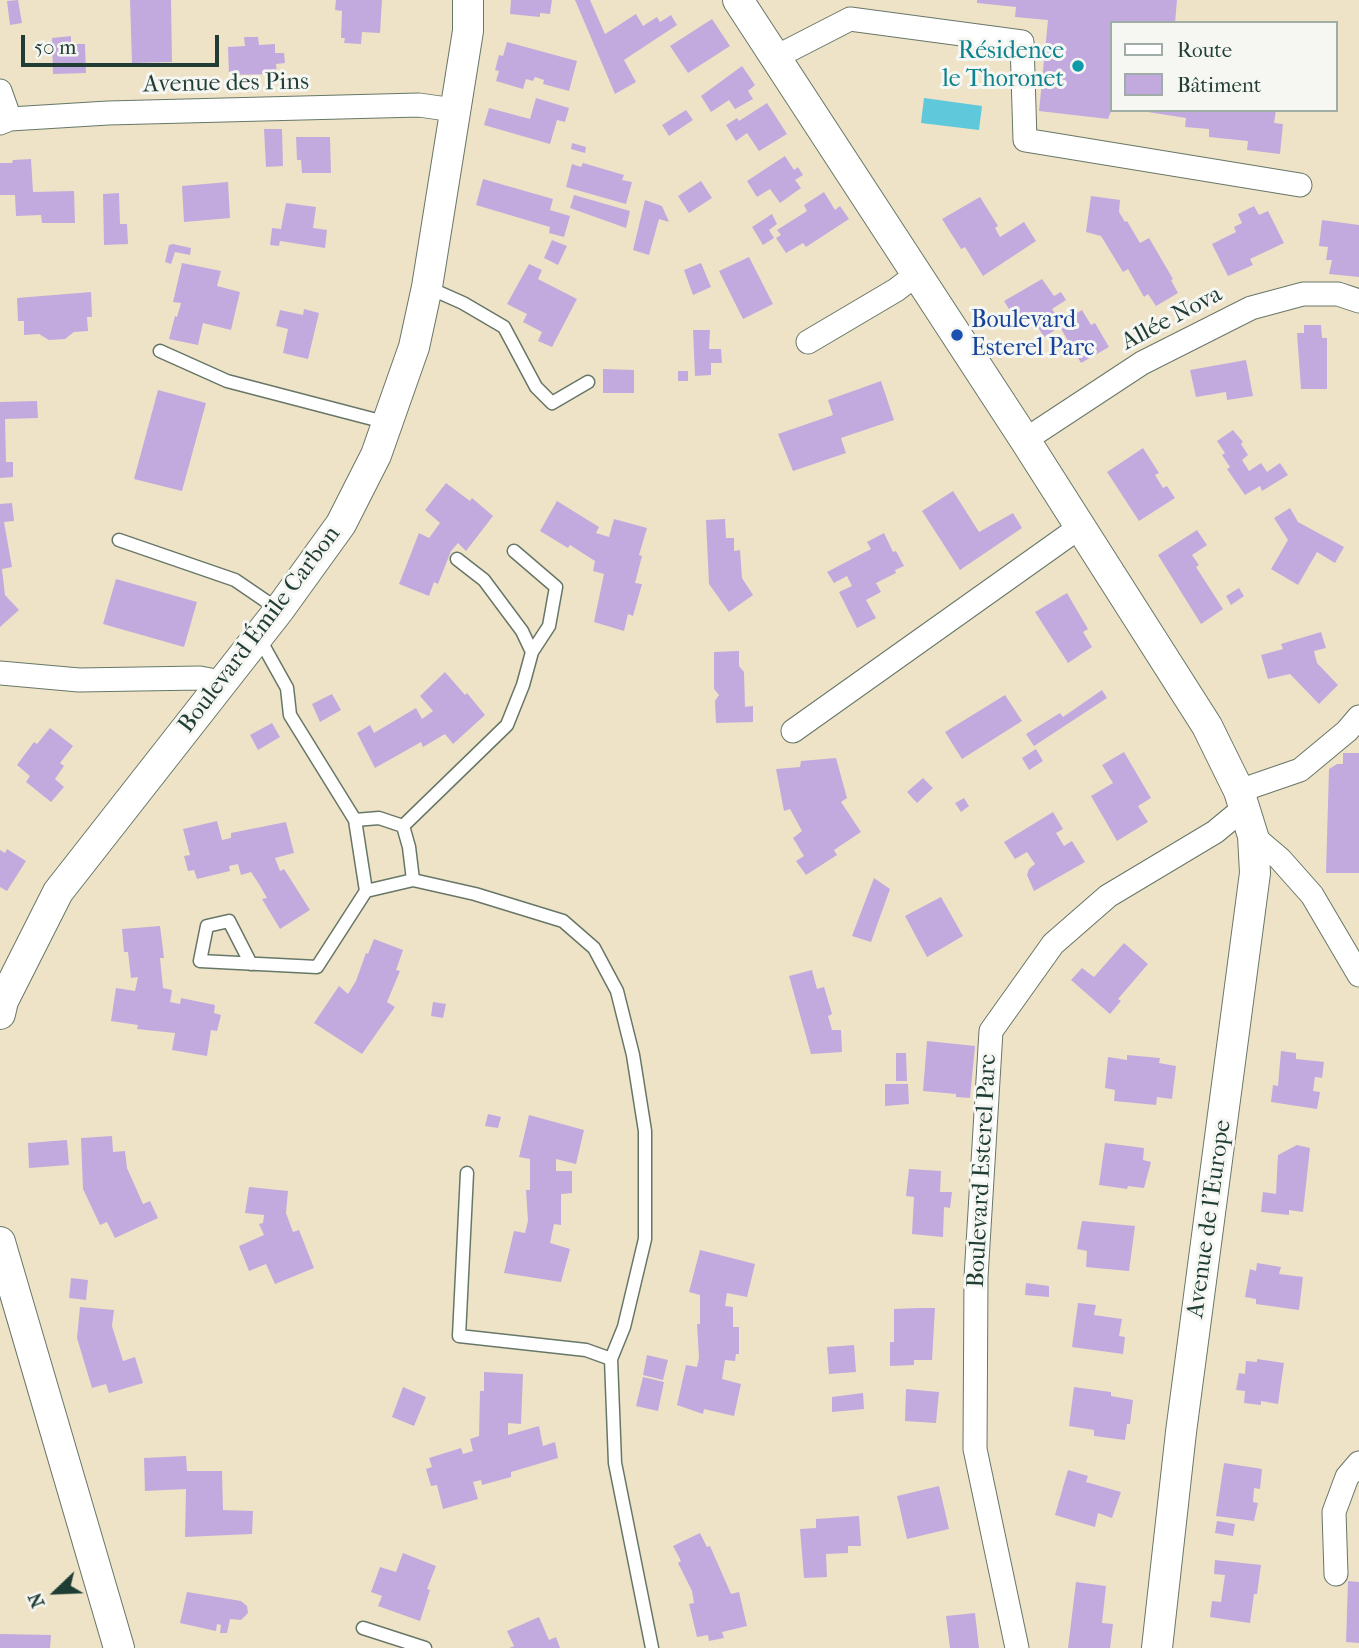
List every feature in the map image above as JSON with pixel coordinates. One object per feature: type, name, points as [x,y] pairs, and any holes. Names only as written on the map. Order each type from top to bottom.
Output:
[{"type":"street","name":"Boulevard Émile Carbon","points":[[0,1014],[3,1001],[58,892],[279,610],[341,524],[376,455],[414,347],[427,287],[468,31],[468,0]]},
{"type":"street","points":[[738,0],[1025,440],[1207,726],[1245,812],[1280,859],[1312,895],[1359,975]]},
{"type":"street","points":[[776,57],[850,19],[1022,42],[1025,140],[1300,185]]},
{"type":"street","points":[[0,91],[5,121]]},
{"type":"street","name":"Avenue des Pins","points":[[5,121],[108,113],[419,105],[454,110]]},
{"type":"street","points":[[808,342],[896,290],[917,274]]},
{"type":"street","name":"Allée Nova","points":[[1025,440],[1142,363],[1251,308],[1303,294],[1338,294],[1359,301]]},
{"type":"street","points":[[793,731],[1080,527]]},
{"type":"street","points":[[0,673],[79,680],[200,678],[221,682]]},
{"type":"street","points":[[1245,812],[1347,731],[1359,717]]},
{"type":"street","name":"Boulevard Esterel Parc","points":[[1017,1648],[975,1448],[976,1277],[991,1031],[1053,944],[1108,895],[1245,812]]},
{"type":"street","name":"Avenue de l'Europe","points":[[1157,1648],[1181,1432],[1255,873],[1245,812]]},
{"type":"street","points":[[0,1242],[119,1648]]},
{"type":"street","points":[[1336,1574],[1334,1512],[1347,1477],[1359,1463]]},
{"type":"lane","points":[[427,287],[463,303],[504,327],[536,387],[552,403],[588,382]]},
{"type":"lane","points":[[160,351],[227,380],[388,423]]},
{"type":"lane","points":[[119,540],[235,580],[279,610]]},
{"type":"lane","points":[[403,825],[507,725],[523,685],[532,652],[549,626],[556,587],[514,551]]},
{"type":"lane","points":[[457,559],[484,580],[522,631],[532,652]]},
{"type":"lane","points":[[251,964],[229,921],[207,926],[200,961],[251,964],[317,967],[366,891],[355,820],[290,715],[287,688],[258,636]]},
{"type":"lane","points":[[355,820],[379,818],[403,825]]},
{"type":"lane","points":[[403,825],[413,880]]},
{"type":"lane","points":[[366,891],[413,880],[475,894],[563,921],[594,948],[617,991],[632,1055],[645,1131],[645,1239],[624,1327],[611,1359],[615,1463],[652,1648]]},
{"type":"lane","points":[[467,1173],[459,1336],[586,1350],[611,1359]]},
{"type":"lane","points":[[363,1628],[425,1648]]},
{"type":"water","points":[[924,98],[982,106],[979,130],[921,123]]},
{"type":"building","points":[[18,0],[22,23],[10,25],[7,1]]},
{"type":"building","points":[[130,0],[171,0],[172,62],[132,63]]},
{"type":"building","points":[[336,0],[382,0],[380,33],[362,32],[361,44],[344,43],[345,38],[341,38],[342,11],[335,10]]},
{"type":"building","points":[[511,0],[552,0],[550,14],[540,13],[540,17],[510,14]]},
{"type":"building","points":[[575,0],[590,0],[605,34],[636,14],[643,26],[657,17],[660,22],[671,15],[677,25],[624,60],[636,82],[615,94]]},
{"type":"building","name":"Résidence le Thoronet","points":[[977,0],[1177,0],[1175,21],[1110,21],[1111,112],[1108,119],[1039,111],[1048,20],[1015,17],[1016,7],[977,3]]},
{"type":"building","points":[[712,19],[730,46],[688,73],[670,46]]},
{"type":"building","points":[[71,36],[71,44],[85,44],[86,73],[53,74],[52,38]]},
{"type":"building","points":[[244,37],[258,37],[259,45],[275,44],[275,53],[284,53],[285,63],[276,64],[277,74],[229,75],[228,47],[245,46]]},
{"type":"building","points":[[507,42],[577,61],[569,91],[543,84],[544,80],[535,77],[533,81],[526,79],[523,89],[496,81],[499,71],[495,70],[499,55],[503,56]]},
{"type":"building","points":[[742,66],[755,85],[748,91],[753,99],[735,109],[729,100],[711,112],[701,96]]},
{"type":"building","points":[[536,98],[569,108],[565,122],[557,120],[550,144],[484,125],[489,108],[530,119]]},
{"type":"building","points":[[767,103],[787,134],[759,151],[747,133],[736,141],[726,125],[737,118],[739,121]]},
{"type":"building","points":[[686,110],[693,120],[669,136],[662,125]]},
{"type":"building","name":"Résidence le Thoronet","points":[[1148,112],[1276,112],[1274,123],[1283,124],[1280,154],[1247,150],[1248,141],[1209,137],[1209,129],[1185,127],[1186,118]]},
{"type":"building","points":[[264,129],[282,129],[283,166],[266,167]]},
{"type":"building","points":[[296,137],[330,137],[331,173],[302,173],[301,160],[297,160]]},
{"type":"building","points":[[572,143],[586,147],[585,153],[571,149]]},
{"type":"building","points":[[785,156],[794,170],[798,167],[803,175],[795,180],[801,188],[780,203],[770,189],[757,197],[747,181]]},
{"type":"building","points":[[31,159],[33,192],[74,191],[75,223],[42,223],[41,215],[16,216],[15,195],[0,195],[0,163]]},
{"type":"building","points":[[583,163],[624,175],[622,180],[632,182],[626,204],[566,187],[572,164],[581,167]]},
{"type":"building","points":[[483,179],[553,199],[550,210],[570,216],[564,237],[549,233],[550,227],[476,205]]},
{"type":"building","points":[[701,181],[712,198],[689,213],[678,196]]},
{"type":"building","points":[[228,182],[230,218],[184,222],[182,186]]},
{"type":"building","points":[[824,192],[835,210],[840,206],[849,219],[806,247],[803,243],[786,253],[776,238],[781,235],[777,230],[807,211],[804,205]]},
{"type":"building","points":[[119,193],[120,224],[127,224],[128,244],[104,245],[103,194]]},
{"type":"building","points":[[574,195],[630,211],[626,228],[570,208]]},
{"type":"building","points":[[1091,196],[1120,200],[1119,212],[1125,222],[1127,221],[1140,243],[1149,238],[1173,279],[1171,280],[1178,293],[1156,306],[1148,294],[1144,297],[1128,269],[1123,272],[1101,236],[1086,232]]},
{"type":"building","points":[[980,197],[998,226],[995,228],[1000,237],[1024,222],[1036,241],[983,276],[965,247],[961,249],[942,219]]},
{"type":"building","points":[[645,200],[662,206],[669,222],[659,219],[649,255],[633,250]]},
{"type":"building","points":[[286,203],[316,207],[313,228],[327,230],[325,248],[280,241],[279,246],[270,245],[272,228],[281,229]]},
{"type":"building","points":[[1254,206],[1259,215],[1268,211],[1284,243],[1250,259],[1253,265],[1228,276],[1212,244],[1236,232],[1234,227],[1242,223],[1238,214]]},
{"type":"building","points":[[772,214],[777,224],[769,230],[774,238],[763,245],[752,227]]},
{"type":"building","points":[[1322,220],[1359,225],[1359,277],[1329,274],[1332,260],[1326,260],[1328,247],[1319,246]]},
{"type":"building","points":[[552,240],[567,246],[558,265],[544,258]]},
{"type":"building","points":[[169,245],[191,248],[190,255],[175,252],[171,264],[165,262]]},
{"type":"building","points":[[749,257],[773,304],[743,319],[719,271]]},
{"type":"building","points":[[182,263],[221,271],[217,286],[240,292],[231,330],[203,323],[198,345],[169,339],[181,303],[173,302]]},
{"type":"building","points":[[701,263],[711,287],[693,295],[684,270]]},
{"type":"building","points":[[529,264],[542,270],[538,279],[577,299],[552,347],[538,341],[542,332],[523,322],[527,314],[507,304]]},
{"type":"building","points":[[1042,279],[1054,296],[1061,292],[1066,300],[1052,309],[1061,322],[1082,310],[1091,325],[1095,323],[1109,347],[1081,363],[1060,327],[1044,337],[1033,319],[1020,327],[1004,301]]},
{"type":"building","points":[[91,292],[92,317],[87,317],[88,331],[74,332],[65,339],[49,340],[39,334],[24,335],[24,321],[18,321],[17,298]]},
{"type":"building","points":[[304,309],[319,313],[308,359],[283,353],[288,329],[276,326],[280,310],[303,315]]},
{"type":"building","points":[[1304,325],[1321,325],[1322,338],[1327,338],[1327,389],[1301,389],[1297,333],[1304,333]]},
{"type":"building","points":[[693,330],[710,330],[709,349],[721,349],[722,363],[711,363],[711,375],[695,376]]},
{"type":"building","points":[[1246,360],[1253,396],[1227,400],[1226,392],[1196,397],[1190,370]]},
{"type":"building","points":[[603,369],[634,370],[634,393],[603,393]]},
{"type":"building","points":[[678,371],[688,371],[688,381],[678,381]]},
{"type":"building","points":[[881,381],[894,420],[841,438],[846,453],[793,471],[778,434],[833,415],[828,400]]},
{"type":"building","points":[[158,390],[206,403],[182,491],[134,479]]},
{"type":"building","points":[[37,401],[38,418],[5,419],[6,462],[13,462],[13,477],[0,478],[0,402]]},
{"type":"building","points":[[1233,430],[1243,442],[1241,444],[1248,455],[1242,460],[1249,471],[1261,463],[1267,472],[1280,463],[1288,475],[1262,491],[1260,486],[1245,495],[1227,469],[1230,467],[1222,455],[1225,453],[1217,441]]},
{"type":"building","points":[[1143,448],[1159,473],[1155,475],[1163,488],[1167,486],[1175,498],[1139,521],[1107,472]]},
{"type":"building","points":[[446,483],[470,501],[472,498],[493,516],[466,551],[458,543],[451,551],[438,584],[434,582],[429,596],[399,584],[419,533],[429,538],[440,523],[425,510]]},
{"type":"building","points":[[953,491],[979,532],[1013,513],[1022,528],[960,570],[922,511]]},
{"type":"building","points":[[557,501],[599,527],[596,533],[609,537],[614,519],[647,528],[635,583],[642,584],[633,616],[628,614],[624,631],[594,622],[604,574],[593,571],[595,561],[540,531]]},
{"type":"building","points":[[12,503],[14,521],[4,522],[12,567],[2,569],[5,595],[19,610],[0,627],[0,504]]},
{"type":"building","points":[[1290,508],[1298,522],[1344,547],[1335,563],[1317,552],[1298,585],[1271,569],[1288,540],[1274,518]]},
{"type":"building","points":[[725,519],[726,538],[734,538],[734,551],[740,550],[742,578],[753,595],[729,612],[709,584],[706,520]]},
{"type":"building","points":[[1197,530],[1207,545],[1192,555],[1199,565],[1196,567],[1223,609],[1201,624],[1158,555]]},
{"type":"building","points":[[884,533],[893,552],[896,551],[904,566],[876,583],[881,592],[866,600],[876,618],[857,628],[839,592],[852,586],[847,576],[834,583],[827,572],[871,549],[867,542]]},
{"type":"building","points":[[116,579],[197,602],[184,647],[103,624]]},
{"type":"building","points":[[1239,588],[1244,596],[1231,605],[1226,596]]},
{"type":"building","points":[[1067,593],[1088,629],[1083,632],[1092,647],[1068,663],[1035,612]]},
{"type":"building","points":[[1321,632],[1326,648],[1314,651],[1317,663],[1338,685],[1319,704],[1290,674],[1268,679],[1261,655],[1283,649],[1281,644]]},
{"type":"building","points":[[739,651],[739,666],[744,672],[745,707],[753,706],[753,722],[716,723],[715,701],[719,695],[714,689],[714,652]]},
{"type":"building","points":[[445,672],[485,715],[453,744],[445,734],[423,747],[421,742],[375,768],[357,733],[370,725],[374,733],[416,708],[422,719],[433,711],[420,696]]},
{"type":"building","points":[[1102,690],[1107,698],[1034,746],[1026,734],[1060,713],[1063,717]]},
{"type":"building","points":[[332,694],[341,710],[320,722],[312,704]]},
{"type":"building","points":[[1005,695],[1022,721],[962,759],[945,732]]},
{"type":"building","points":[[272,723],[280,737],[258,750],[250,735]]},
{"type":"building","points":[[50,728],[73,746],[60,763],[64,766],[55,779],[64,787],[51,802],[26,782],[30,776],[17,765],[34,742],[37,744]]},
{"type":"building","points":[[1036,749],[1043,761],[1029,770],[1022,758]]},
{"type":"building","points":[[1124,752],[1151,798],[1138,806],[1148,822],[1117,841],[1091,796],[1113,783],[1102,765]]},
{"type":"building","points":[[1343,753],[1359,753],[1359,873],[1326,873],[1329,769],[1343,764]]},
{"type":"building","points":[[836,758],[847,798],[841,802],[861,832],[834,850],[837,855],[806,875],[796,861],[804,856],[793,838],[802,831],[790,809],[784,811],[776,769],[800,767],[801,761]]},
{"type":"building","points":[[923,778],[933,788],[917,803],[907,792]]},
{"type":"building","points":[[964,798],[969,806],[961,812],[955,803]]},
{"type":"building","points":[[1053,812],[1063,829],[1056,833],[1064,846],[1072,841],[1085,862],[1034,891],[1027,875],[1035,864],[1027,852],[1015,859],[1004,842]]},
{"type":"building","points":[[217,821],[222,840],[231,838],[231,833],[286,822],[294,853],[275,858],[280,871],[284,869],[310,910],[280,929],[262,899],[267,898],[251,872],[241,875],[238,864],[229,866],[230,871],[197,879],[194,870],[188,871],[184,856],[190,855],[183,829]]},
{"type":"building","points":[[7,849],[26,861],[7,891],[0,887],[0,850],[5,853]]},
{"type":"building","points":[[874,878],[890,889],[871,942],[852,936]]},
{"type":"building","points":[[941,897],[963,936],[927,957],[905,916]]},
{"type":"building","points":[[160,926],[164,958],[160,958],[163,988],[172,990],[170,1002],[180,1004],[181,998],[215,1005],[214,1013],[221,1015],[217,1031],[211,1030],[207,1056],[172,1050],[175,1033],[137,1029],[138,1025],[111,1021],[116,988],[135,991],[138,977],[131,978],[128,952],[124,952],[122,929]]},
{"type":"building","points":[[374,939],[403,950],[396,970],[400,971],[387,1002],[395,1007],[362,1054],[314,1023],[339,986],[348,994]]},
{"type":"building","points":[[1124,943],[1148,964],[1118,999],[1121,1001],[1110,1014],[1071,980],[1082,968],[1094,977]]},
{"type":"building","points":[[812,970],[817,989],[824,987],[832,1014],[828,1016],[832,1030],[841,1030],[842,1052],[811,1054],[789,976]]},
{"type":"building","points":[[433,1002],[446,1004],[443,1018],[431,1016]]},
{"type":"building","points":[[927,1041],[975,1046],[970,1098],[923,1091]]},
{"type":"building","points":[[1281,1051],[1296,1053],[1296,1059],[1324,1062],[1322,1078],[1315,1077],[1313,1091],[1320,1092],[1317,1109],[1271,1102],[1273,1085],[1278,1086]]},
{"type":"building","points":[[896,1053],[906,1053],[907,1081],[896,1081]]},
{"type":"building","points":[[1127,1055],[1160,1058],[1159,1063],[1176,1066],[1172,1099],[1157,1097],[1156,1105],[1114,1101],[1115,1090],[1105,1088],[1108,1057],[1127,1060]]},
{"type":"building","points":[[885,1084],[908,1084],[909,1104],[885,1106]]},
{"type":"building","points":[[488,1114],[501,1117],[498,1128],[485,1126]]},
{"type":"building","points":[[529,1115],[584,1130],[576,1164],[556,1159],[556,1171],[572,1171],[572,1193],[561,1194],[561,1225],[554,1224],[550,1243],[570,1249],[561,1282],[504,1273],[514,1231],[525,1233],[528,1221],[526,1190],[530,1190],[530,1159],[519,1157]]},
{"type":"building","points":[[112,1136],[113,1152],[125,1151],[127,1168],[143,1204],[150,1201],[158,1218],[115,1238],[107,1222],[100,1225],[83,1189],[81,1138]]},
{"type":"building","points":[[67,1140],[69,1165],[29,1168],[28,1143]]},
{"type":"building","points":[[1105,1143],[1144,1148],[1143,1160],[1151,1162],[1144,1188],[1128,1186],[1127,1189],[1099,1185]]},
{"type":"building","points":[[1297,1145],[1310,1148],[1303,1212],[1289,1210],[1289,1215],[1261,1212],[1263,1192],[1276,1194],[1278,1155]]},
{"type":"building","points":[[909,1169],[941,1171],[940,1192],[952,1192],[950,1208],[944,1207],[943,1237],[912,1234],[914,1197],[906,1196]]},
{"type":"building","points":[[249,1187],[288,1191],[286,1213],[293,1232],[299,1230],[314,1268],[275,1284],[266,1264],[249,1271],[239,1246],[264,1235],[259,1224],[263,1223],[264,1215],[245,1213]]},
{"type":"building","points":[[1082,1221],[1135,1226],[1129,1271],[1086,1267],[1087,1251],[1077,1249]]},
{"type":"building","points":[[700,1250],[755,1264],[747,1297],[727,1293],[725,1306],[733,1307],[733,1327],[739,1327],[739,1354],[736,1354],[735,1361],[725,1360],[722,1379],[741,1384],[734,1416],[704,1409],[703,1414],[677,1405],[686,1365],[697,1367],[699,1358],[697,1324],[700,1324],[700,1295],[689,1292]]},
{"type":"building","points":[[1257,1263],[1281,1267],[1279,1274],[1303,1277],[1299,1310],[1256,1304],[1256,1299],[1245,1297],[1250,1269],[1256,1271]]},
{"type":"building","points":[[71,1278],[88,1280],[86,1300],[69,1298]]},
{"type":"building","points":[[1026,1283],[1049,1286],[1049,1297],[1025,1295]]},
{"type":"building","points":[[1078,1303],[1096,1305],[1094,1315],[1122,1319],[1119,1336],[1125,1337],[1123,1354],[1072,1347]]},
{"type":"building","points":[[80,1307],[114,1310],[112,1326],[123,1361],[135,1357],[143,1383],[109,1393],[106,1384],[92,1388],[77,1338]]},
{"type":"building","points":[[935,1308],[932,1360],[914,1360],[914,1365],[890,1366],[890,1342],[894,1342],[894,1309]]},
{"type":"building","points":[[854,1345],[856,1372],[829,1374],[827,1347]]},
{"type":"building","points":[[647,1355],[668,1360],[663,1380],[643,1375]]},
{"type":"building","points":[[1257,1359],[1284,1363],[1278,1404],[1261,1401],[1261,1405],[1244,1403],[1245,1391],[1236,1390],[1239,1373],[1245,1374],[1246,1361],[1257,1362]]},
{"type":"building","points":[[484,1372],[523,1374],[521,1424],[508,1423],[508,1435],[539,1426],[543,1446],[555,1442],[558,1458],[511,1472],[511,1477],[482,1485],[481,1480],[473,1482],[478,1499],[443,1509],[437,1485],[431,1486],[426,1469],[432,1467],[429,1458],[461,1448],[463,1454],[473,1451],[470,1439],[479,1436],[480,1391],[484,1391]]},
{"type":"building","points":[[643,1377],[664,1382],[658,1411],[636,1406]]},
{"type":"building","points":[[403,1387],[426,1397],[414,1426],[392,1417]]},
{"type":"building","points":[[1074,1387],[1111,1392],[1111,1396],[1133,1400],[1125,1440],[1094,1436],[1094,1430],[1069,1426]]},
{"type":"building","points":[[906,1389],[939,1392],[936,1423],[905,1421]]},
{"type":"building","points":[[863,1393],[864,1409],[832,1412],[832,1397]]},
{"type":"building","points":[[186,1456],[187,1471],[222,1471],[223,1510],[253,1511],[252,1534],[185,1537],[186,1489],[145,1491],[144,1458]]},
{"type":"building","points":[[1224,1463],[1262,1469],[1260,1489],[1254,1488],[1253,1502],[1258,1503],[1254,1521],[1216,1516]]},
{"type":"building","points":[[1068,1470],[1088,1476],[1086,1482],[1121,1492],[1112,1518],[1098,1513],[1095,1527],[1055,1515]]},
{"type":"building","points":[[939,1486],[949,1529],[907,1539],[897,1496]]},
{"type":"building","points":[[859,1516],[861,1546],[848,1546],[848,1553],[826,1554],[827,1577],[804,1578],[800,1529],[816,1528],[816,1519]]},
{"type":"building","points":[[1217,1521],[1235,1524],[1233,1536],[1215,1533]]},
{"type":"building","points":[[700,1533],[707,1547],[710,1546],[731,1594],[739,1592],[747,1626],[722,1632],[724,1638],[709,1641],[708,1635],[697,1637],[689,1604],[694,1603],[692,1591],[673,1546]]},
{"type":"building","points":[[403,1553],[436,1566],[427,1589],[430,1590],[420,1621],[378,1606],[382,1596],[371,1592],[380,1567],[396,1572]]},
{"type":"building","points":[[1215,1560],[1261,1565],[1250,1623],[1210,1617],[1212,1601],[1221,1602],[1225,1575],[1214,1574]]},
{"type":"building","points":[[1348,1581],[1359,1582],[1359,1643],[1346,1642]]},
{"type":"building","points":[[1076,1582],[1106,1586],[1102,1623],[1113,1624],[1110,1648],[1068,1648]]},
{"type":"building","points":[[187,1592],[241,1601],[247,1606],[248,1613],[241,1620],[230,1619],[227,1633],[220,1633],[221,1625],[217,1624],[216,1631],[180,1623]]},
{"type":"building","points":[[975,1613],[979,1648],[950,1648],[946,1616]]},
{"type":"building","points":[[539,1617],[549,1640],[556,1637],[560,1648],[509,1648],[514,1646],[507,1631]]},
{"type":"building","points":[[0,1634],[51,1635],[50,1648],[0,1648]]},
{"type":"place","name":"Résidence le Thoronet","points":[[1078,66]]},
{"type":"place","name":"Boulevard Esterel Parc","points":[[957,335]]}]
